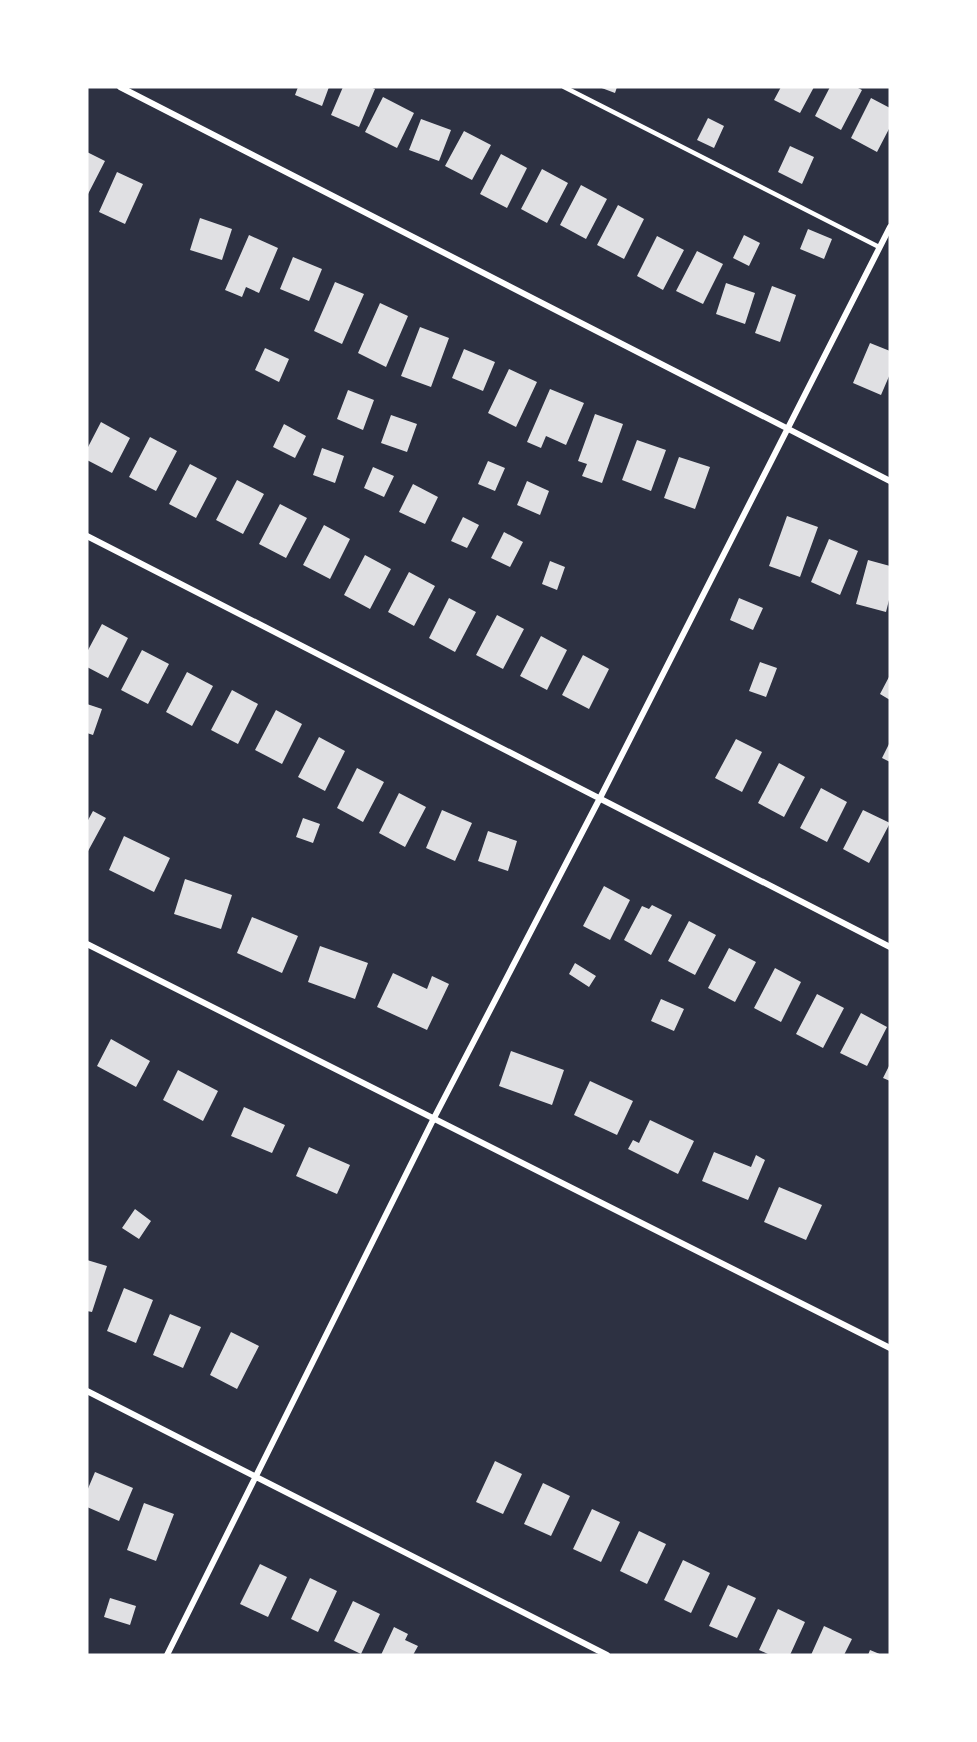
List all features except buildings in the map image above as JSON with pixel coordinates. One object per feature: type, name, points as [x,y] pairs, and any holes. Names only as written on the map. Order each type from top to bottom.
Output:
[{"type":"street","points":[[120,87],[890,481]]},
{"type":"street","points":[[167,1655],[434,1118],[600,798],[890,226]]},
{"type":"street","points":[[87,536],[890,947]]},
{"type":"street","points":[[87,944],[890,1348]]},
{"type":"street","points":[[87,1391],[607,1655]]},
{"type":"lane","points":[[564,87],[879,248]]}]
